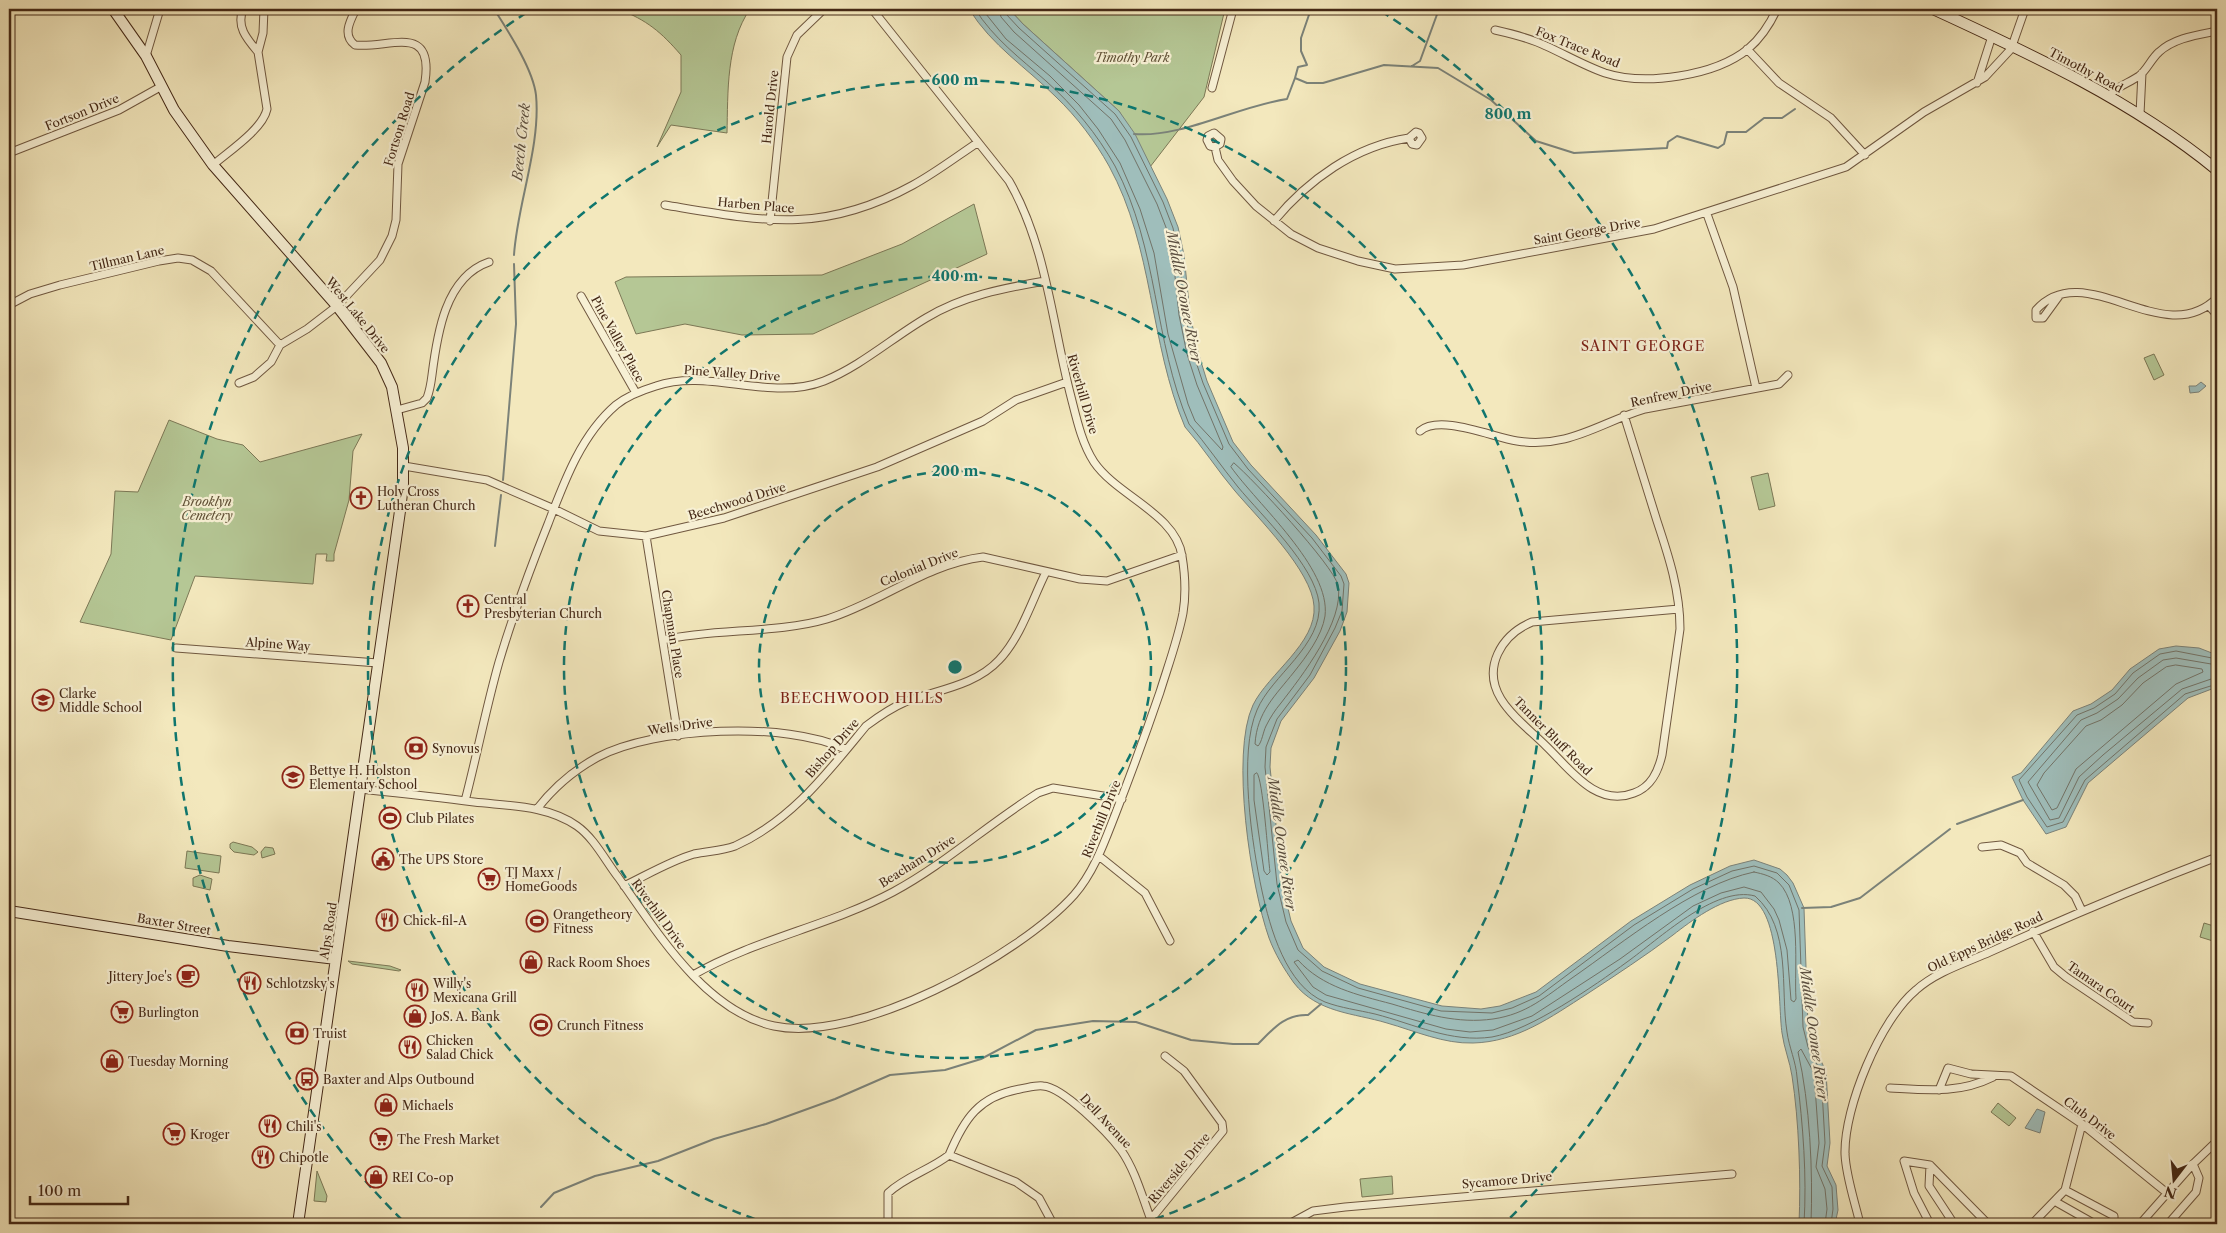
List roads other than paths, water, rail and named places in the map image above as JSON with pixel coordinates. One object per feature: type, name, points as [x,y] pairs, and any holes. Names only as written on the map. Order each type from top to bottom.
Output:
[{"type":"main road","name":"West Lake Drive","points":[[114,9],[146,56],[174,110],[212,165],[337,306],[381,363],[392,387],[404,466],[360,789]]},
{"type":"main road","name":"Timothy Road","points":[[1933,9],[2013,46],[2110,96],[2140,114],[2217,170]]},
{"type":"main road","name":"Alps Road","points":[[298,1224],[360,789]]},
{"type":"main road","name":"Baxter Street","points":[[9,911],[228,946],[336,959]]},
{"type":"street","points":[[146,56],[160,9]]},
{"type":"street","points":[[243,9],[240,20],[241,28],[258,52]]},
{"type":"street","points":[[212,165],[254,129],[266,116],[267,109],[258,52],[263,33],[264,9]]},
{"type":"street","name":"Fortson Road","points":[[280,345],[307,329],[337,306],[380,260],[392,236],[396,220],[398,164],[418,107],[427,69],[425,54],[419,46],[409,42],[361,45],[350,40],[347,33],[356,9]]},
{"type":"street","name":"Harold Drive","points":[[770,221],[787,57],[797,35],[824,9]]},
{"type":"street","name":"Riverhill Drive","points":[[360,789],[537,809],[554,814],[579,827],[587,835],[624,886],[657,935],[693,975],[732,1007],[772,1026],[816,1028],[850,1022],[886,1010],[935,989],[1012,946],[1047,920],[1072,896],[1087,878],[1099,856],[1143,744],[1183,611],[1185,587],[1179,542],[1171,530],[1111,481],[1094,462],[1080,432],[1036,242],[1023,206],[1008,181],[872,9]]},
{"type":"street","points":[[1212,88],[1233,9]]},
{"type":"street","name":"Fox Trace Road","points":[[1495,30],[1530,40],[1605,73],[1642,79],[1659,79],[1696,72],[1724,62],[1747,49],[1765,31],[1777,9]]},
{"type":"street","points":[[2013,46],[2024,9]]},
{"type":"street","points":[[2110,96],[2116,89],[2142,73],[2152,59],[2168,46],[2180,40],[2217,31]]},
{"type":"street","points":[[1977,83],[1992,36]]},
{"type":"street","name":"Saint George Drive","points":[[1215,147],[1218,160],[1233,181],[1274,222],[1318,248],[1379,266],[1408,270],[1463,265],[1610,239],[1654,229],[1707,214],[1833,173],[1865,155],[1924,112],[1977,83],[2007,55],[2013,46]]},
{"type":"street","points":[[1747,49],[1779,83],[1838,125],[1865,155]]},
{"type":"street","points":[[2140,114],[2142,73]]},
{"type":"street","name":"Fortson Drive","points":[[9,153],[119,110],[162,86]]},
{"type":"street","points":[[1274,222],[1318,178],[1350,157],[1380,144],[1409,138]]},
{"type":"street","name":"Harben Place","points":[[665,205],[770,221],[822,219],[881,201],[915,184],[977,143]]},
{"type":"street","points":[[1707,214],[1733,288],[1756,388]]},
{"type":"street","name":"Tillman Lane","points":[[9,305],[30,294],[60,285],[158,261],[178,258],[192,260],[212,271],[280,345]]},
{"type":"street","points":[[397,410],[422,402],[427,398],[438,336],[448,307],[467,274],[477,266],[489,262]]},
{"type":"street","name":"Pine Valley Drive","points":[[465,801],[499,662],[521,592],[569,471],[600,422],[617,404],[636,394],[679,380],[784,388],[822,382],[882,348],[927,317],[953,304],[1002,288],[1044,280]]},
{"type":"street","points":[[2059,296],[2074,293],[2091,294],[2171,316],[2190,315],[2209,306],[2217,298]]},
{"type":"street","name":"Pine Valley Place","points":[[581,296],[636,394]]},
{"type":"street","points":[[2209,306],[2217,315]]},
{"type":"street","points":[[239,383],[254,377],[271,362],[280,345]]},
{"type":"street","name":"Renfrew Drive","points":[[1420,432],[1428,426],[1444,425],[1516,441],[1546,443],[1587,433],[1624,415],[1645,409],[1779,384],[1788,375]]},
{"type":"street","name":"Beechwood Drive","points":[[404,466],[487,480],[554,508],[599,531],[646,536],[724,518],[877,467],[983,421],[1016,400],[1067,382]]},
{"type":"street","name":"Tanner Bluff Road","points":[[1624,415],[1672,569],[1679,609],[1679,645],[1658,771],[1648,784],[1637,792],[1622,796],[1602,795],[1580,779],[1506,706],[1494,682],[1496,655],[1512,633],[1532,622],[1679,609]]},
{"type":"street","name":"Chapman Place","points":[[646,536],[678,736]]},
{"type":"street","name":"Colonial Drive","points":[[663,640],[827,619],[906,583],[970,559],[982,557],[1080,579],[1107,581],[1182,556]]},
{"type":"street","name":"Bishop Drive","points":[[624,886],[693,855],[733,847],[780,820],[815,785],[845,748],[878,716],[904,703],[955,686],[990,668],[1008,648],[1046,572]]},
{"type":"street","name":"Alpine Way","points":[[176,648],[378,663]]},
{"type":"street","name":"Wells Drive","points":[[537,809],[568,776],[599,757],[618,748],[678,736],[767,731],[800,734],[831,742],[845,748]]},
{"type":"street","name":"Beacham Drive","points":[[693,975],[715,962],[850,912],[893,892],[930,870],[1038,793],[1053,788],[1122,799]]},
{"type":"street","points":[[1982,847],[2001,845],[2020,853],[2027,863],[2064,885],[2076,896],[2082,911]]},
{"type":"street","points":[[1099,856],[1145,893],[1170,941]]},
{"type":"street","name":"Old Epps Bridge Road","points":[[1860,1224],[1849,1178],[1845,1147],[1852,1114],[1874,1049],[1893,1018],[1915,990],[1957,965],[2033,931],[2217,857]]},
{"type":"street","name":"Tamara Court","points":[[2033,931],[2054,968],[2066,978],[2132,1022],[2148,1023]]},
{"type":"street","name":"Riverside Drive","points":[[1149,1222],[1223,1131],[1222,1123],[1184,1072],[1166,1056]]},
{"type":"street","name":"Club Drive","points":[[1939,1090],[1948,1068],[1993,1077],[2011,1076],[2082,1124],[2167,1193]]},
{"type":"street","name":"Club Drive","points":[[1890,1088],[1939,1090],[1975,1086],[1993,1077]]},
{"type":"street","name":"Dell Avenue","points":[[949,1155],[958,1134],[972,1112],[982,1104],[1004,1092],[1043,1086],[1069,1098],[1120,1150],[1131,1167],[1149,1222]]},
{"type":"street","points":[[2032,1224],[2056,1202],[2065,1190],[2082,1124]]},
{"type":"street","points":[[2140,1224],[2193,1164],[2217,1141]]},
{"type":"street","points":[[888,1224],[888,1193],[896,1186],[937,1165],[949,1155],[1016,1182],[1039,1198],[1053,1224]]},
{"type":"street","points":[[1930,1224],[1914,1194],[1904,1161],[1930,1165],[1988,1224]]},
{"type":"street","points":[[2168,1224],[2196,1192],[2199,1178],[2193,1164]]},
{"type":"street","points":[[1930,1165],[1930,1186],[1954,1224]]},
{"type":"street","name":"Sycamore Drive","points":[[1289,1224],[1313,1211],[1345,1207],[1732,1174]]},
{"type":"street","points":[[2065,1190],[2114,1216],[2114,1224]]},
{"type":"street","points":[[2056,1202],[2095,1224]]},
{"type":"water","name":"Middle Oconee River","points":[[969,9],[1009,9],[1119,111],[1135,134],[1167,199],[1178,227],[1184,255],[1190,314],[1198,352],[1207,381],[1233,442],[1251,465],[1316,535],[1346,574],[1349,583],[1347,612],[1340,631],[1314,678],[1281,721],[1271,748],[1270,767],[1282,883],[1291,921],[1303,948],[1324,967],[1360,984],[1442,1006],[1481,1009],[1500,1006],[1536,992],[1631,921],[1690,885],[1730,866],[1754,860],[1780,869],[1793,883],[1804,908],[1808,1026],[1813,1045],[1826,1071],[1830,1143],[1827,1166],[1836,1185],[1838,1210],[1835,1224],[1799,1224],[1799,1150],[1796,1112],[1791,1071],[1782,1033],[1776,956],[1772,934],[1765,915],[1756,902],[1744,898],[1735,899],[1716,906],[1697,917],[1620,973],[1574,1003],[1533,1027],[1489,1042],[1462,1043],[1440,1039],[1337,1010],[1314,1000],[1303,993],[1294,983],[1274,950],[1262,915],[1250,855],[1243,787],[1243,755],[1246,727],[1253,705],[1260,693],[1290,658],[1308,633],[1313,620],[1314,606],[1311,592],[1304,577],[1282,545],[1228,483],[1185,427],[1173,395],[1164,362],[1135,229],[1124,197],[1104,157],[1092,138],[1064,105],[988,34]]},
{"type":"water","points":[[2201,382],[2206,386],[2199,392],[2190,393],[2189,386],[2196,386]]},
{"type":"water","points":[[2176,646],[2199,648],[2217,655],[2217,687],[2188,698],[2088,783],[2066,827],[2046,834],[2023,800],[2012,777],[2021,773],[2073,711],[2091,704],[2112,690],[2130,669],[2159,649]]},
{"type":"water","points":[[2037,1109],[2045,1112],[2040,1133],[2025,1128]]},
{"type":"waterway","name":"Beech Creek","points":[[494,9],[525,62],[536,95],[535,134],[519,216],[514,255]]},
{"type":"waterway","points":[[1295,78],[1298,67],[1307,65],[1301,51],[1301,38],[1311,9]]},
{"type":"waterway","points":[[1412,66],[1420,61],[1439,9]]},
{"type":"waterway","points":[[1134,134],[1152,134],[1191,127],[1249,108],[1287,99],[1295,78],[1307,83],[1323,83],[1384,65],[1438,68],[1491,100],[1536,141],[1574,153],[1667,148],[1668,142],[1677,136],[1718,148],[1724,144],[1727,132],[1746,132],[1764,118],[1782,118],[1795,109]]},
{"type":"waterway","name":"Beech Creek","points":[[503,480],[516,324],[514,264]]},
{"type":"waterway","name":"Beech Creek","points":[[495,546],[501,495]]},
{"type":"waterway","points":[[1957,824],[2023,800]]},
{"type":"waterway","points":[[1802,908],[1831,907],[1860,898],[1950,829]]},
{"type":"waterway","points":[[541,1207],[554,1193],[595,1176],[658,1161],[714,1139],[766,1124],[835,1099],[890,1075],[945,1070],[981,1059],[1036,1030],[1093,1021],[1136,1022],[1191,1040],[1258,1044],[1286,1020],[1300,1015],[1308,1015],[1321,1004]]},
{"type":"place","name":"Holy Cross Lutheran Church","points":[[361,498]]},
{"type":"place","name":"Central Presbyterian Church","points":[[468,606]]},
{"type":"place","name":"Clarke Middle School","points":[[43,700]]},
{"type":"place","name":"Synovus","points":[[416,748]]},
{"type":"place","name":"Bettye H. Holston Elementary School","points":[[293,777]]},
{"type":"place","name":"Club Pilates","points":[[390,818]]},
{"type":"place","name":"The UPS Store","points":[[383,859]]},
{"type":"place","name":"TJ Maxx / HomeGoods","points":[[489,879]]},
{"type":"place","name":"Chick-fil-A","points":[[387,920]]},
{"type":"place","name":"Orangetheory Fitness","points":[[537,921]]},
{"type":"place","name":"Rack Room Shoes","points":[[531,962]]},
{"type":"place","name":"Jittery Joe's","points":[[188,976]]},
{"type":"place","name":"Schlotzsky's","points":[[250,983]]},
{"type":"place","name":"Willy's Mexicana Grill","points":[[417,990]]},
{"type":"place","name":"Burlington","points":[[122,1012]]},
{"type":"place","name":"JoS. A. Bank","points":[[415,1016]]},
{"type":"place","name":"Crunch Fitness","points":[[541,1025]]},
{"type":"place","name":"Truist","points":[[297,1033]]},
{"type":"place","name":"Chicken Salad Chick","points":[[410,1047]]},
{"type":"place","name":"Tuesday Morning","points":[[112,1061]]},
{"type":"place","name":"Baxter and Alps Outbound","points":[[307,1079]]},
{"type":"place","name":"Michaels","points":[[386,1105]]},
{"type":"place","name":"Chili's","points":[[270,1126]]},
{"type":"place","name":"Kroger","points":[[174,1134]]},
{"type":"place","name":"The Fresh Market","points":[[381,1139]]},
{"type":"place","name":"Chipotle","points":[[263,1157]]},
{"type":"place","name":"REI Co-op","points":[[376,1177]]},
{"type":"district","name":"SAINT GEORGE","points":[[1643,346]]},
{"type":"district","name":"BEECHWOOD HILLS","points":[[862,698]]},
{"type":"park label","name":"Timothy Park","points":[[1132,57]]},
{"type":"park label","name":"Brooklyn Cemetery","points":[[207,508]]}]
